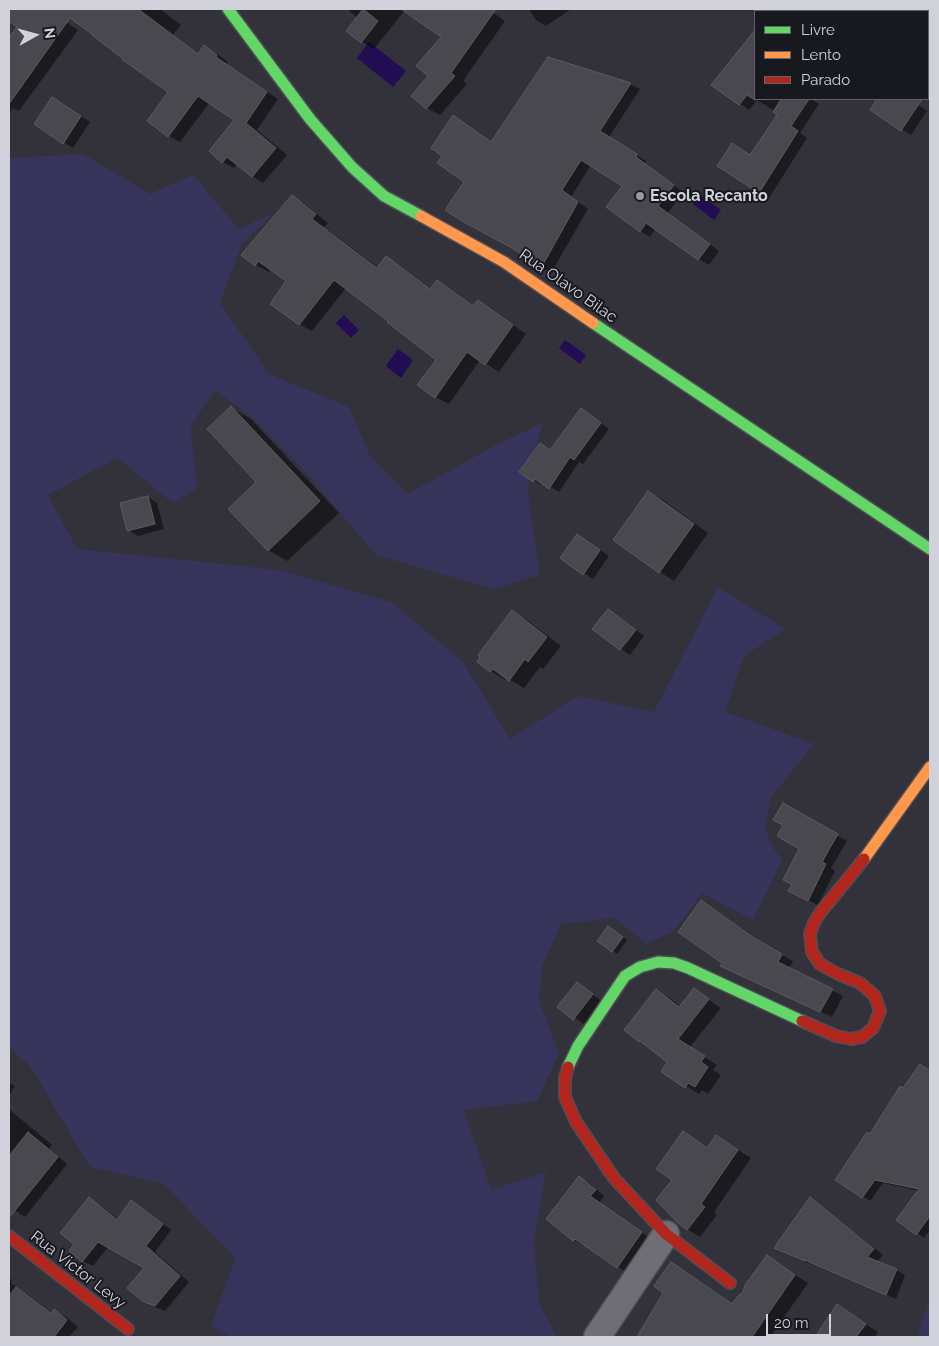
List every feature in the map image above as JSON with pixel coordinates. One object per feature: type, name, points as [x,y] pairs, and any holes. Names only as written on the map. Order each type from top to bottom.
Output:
[{"type":"street","name":"Rua Olavo Bilac","points":[[228,9],[310,118],[352,167],[384,196],[504,262],[646,360],[930,549]]},
{"type":"street","points":[[730,1283],[666,1234],[614,1178],[576,1122],[566,1097],[565,1078],[570,1061],[625,976],[640,968],[658,962],[674,962],[836,1036],[851,1039],[862,1037],[867,1033],[873,1028],[880,1011],[875,996],[860,983],[820,964],[812,952],[810,934],[820,913],[859,867],[930,767]]},
{"type":"street","points":[[597,1337],[666,1234]]},
{"type":"street","name":"Rua Victor Levy","points":[[9,1236],[128,1329]]},
{"type":"shaded area","points":[[369,42],[406,71],[393,87],[357,58]]},
{"type":"shaded area","points":[[83,154],[150,194],[193,175],[239,229],[275,212],[242,243],[220,303],[269,374],[349,407],[370,456],[408,494],[494,446],[542,423],[527,488],[540,575],[494,589],[376,555],[309,476],[254,419],[215,390],[190,427],[197,488],[173,503],[117,458],[48,495],[77,549],[279,570],[391,602],[463,662],[510,739],[578,696],[654,712],[718,587],[785,629],[744,656],[725,712],[814,744],[771,797],[765,826],[772,846],[782,860],[753,920],[702,893],[674,931],[646,944],[615,918],[561,924],[542,967],[539,1001],[559,1053],[537,1101],[464,1110],[491,1190],[546,1172],[534,1242],[539,1304],[557,1337],[232,1337],[211,1326],[235,1258],[164,1184],[90,1167],[29,1064],[9,1049],[9,158]]},
{"type":"shaded area","points":[[700,195],[721,210],[714,220],[693,204]]},
{"type":"shaded area","points":[[344,315],[359,330],[351,338],[336,323]]},
{"type":"shaded area","points":[[565,340],[586,355],[580,364],[559,348]]},
{"type":"shaded area","points":[[398,349],[413,360],[401,378],[386,366]]},
{"type":"shaded area","points":[[930,1297],[930,1337],[917,1337]]},
{"type":"building","points":[[9,9],[138,9],[198,54],[204,45],[217,55],[216,57],[267,92],[246,123],[276,148],[252,177],[227,157],[222,163],[209,151],[234,120],[198,96],[168,137],[147,121],[168,92],[123,60],[70,18],[9,104],[9,37],[17,27],[9,21]]},
{"type":"building","points":[[363,9],[378,21],[361,43],[346,31]]},
{"type":"building","points":[[401,9],[496,9],[451,73],[455,76],[426,109],[411,96],[428,76],[416,66],[441,37]]},
{"type":"building","points":[[754,31],[754,99],[747,95],[739,105],[711,85]]},
{"type":"building","points":[[548,57],[631,83],[600,131],[637,154],[636,157],[674,185],[658,206],[710,244],[698,260],[646,223],[640,232],[606,207],[622,186],[581,160],[562,190],[578,202],[541,268],[512,248],[445,210],[464,182],[437,163],[442,156],[431,148],[453,115],[491,142]]},
{"type":"building","points":[[52,97],[81,116],[63,144],[34,124]]},
{"type":"building","points":[[780,100],[808,100],[791,126],[798,131],[759,193],[717,166],[732,143],[750,155],[777,115],[773,112]]},
{"type":"building","points":[[876,100],[921,100],[901,131],[870,110]]},
{"type":"building","points":[[292,195],[316,214],[312,219],[377,268],[386,256],[430,289],[437,280],[473,306],[478,300],[513,325],[485,365],[467,352],[435,398],[417,385],[436,360],[334,280],[299,325],[270,304],[286,281],[258,261],[255,266],[241,255]]},
{"type":"building","points":[[231,406],[320,501],[268,551],[228,509],[256,482],[207,429]]},
{"type":"building","points":[[581,408],[601,423],[574,460],[570,457],[549,489],[535,479],[533,482],[519,472],[540,443],[550,450]]},
{"type":"building","points":[[648,491],[694,524],[659,573],[613,540]]},
{"type":"building","points":[[148,496],[155,524],[127,531],[120,503]]},
{"type":"building","points":[[577,534],[600,550],[583,575],[560,558]]},
{"type":"building","points":[[608,609],[636,630],[620,650],[592,629]]},
{"type":"building","points":[[512,610],[547,637],[528,662],[525,659],[509,681],[493,669],[490,672],[477,662],[480,657],[478,655]]},
{"type":"building","points":[[783,803],[838,834],[822,862],[826,864],[808,901],[788,891],[792,884],[783,880],[799,849],[777,836],[783,825],[773,820]]},
{"type":"building","points":[[701,900],[754,938],[782,954],[778,962],[833,989],[820,1012],[720,966],[722,963],[678,932]]},
{"type":"building","points":[[608,926],[623,937],[612,952],[597,941]]},
{"type":"building","points":[[577,982],[593,994],[573,1020],[557,1007]]},
{"type":"building","points":[[694,988],[709,999],[678,1039],[705,1056],[701,1062],[708,1067],[695,1087],[688,1083],[685,1088],[661,1072],[667,1062],[624,1030],[656,989],[679,1007]]},
{"type":"building","points":[[920,1064],[930,1071],[930,1216],[916,1235],[896,1220],[919,1189],[875,1180],[862,1198],[835,1180],[867,1132],[870,1134],[900,1086],[903,1088]]},
{"type":"building","points":[[683,1131],[707,1148],[716,1135],[738,1150],[701,1204],[705,1207],[687,1230],[656,1200],[672,1180],[656,1169]]},
{"type":"building","points":[[28,1132],[58,1157],[9,1218],[9,1156]]},
{"type":"building","points":[[579,1176],[596,1190],[590,1196],[642,1232],[617,1268],[575,1239],[573,1241],[546,1219]]},
{"type":"building","points":[[89,1197],[117,1220],[131,1200],[163,1224],[146,1246],[180,1276],[155,1306],[142,1301],[127,1288],[144,1268],[98,1242],[82,1262],[69,1251],[74,1244],[60,1233]]},
{"type":"building","points":[[810,1197],[874,1249],[867,1257],[897,1269],[886,1295],[774,1248]]},
{"type":"building","points":[[767,1255],[795,1275],[752,1337],[637,1337],[663,1293],[654,1286],[671,1262],[732,1304],[743,1292],[745,1285]]},
{"type":"building","points":[[16,1287],[51,1313],[54,1309],[67,1320],[54,1337],[9,1337],[9,1296]]},
{"type":"building","points":[[837,1304],[866,1324],[856,1337],[815,1337]]},
{"type":"traffic: fast","points":[[228,9],[310,119],[352,167],[384,196],[421,216]]},
{"type":"traffic: fast","points":[[593,323],[930,549]]},
{"type":"traffic: fast","points":[[568,1067],[578,1046],[625,976],[640,967],[658,962],[674,963],[688,968],[802,1021]]},
{"type":"traffic: slow","points":[[421,216],[504,262],[593,323]]},
{"type":"traffic: slow","points":[[864,859],[930,767]]},
{"type":"traffic: jam","points":[[802,1021],[836,1036],[851,1039],[862,1037],[873,1028],[880,1011],[875,996],[860,983],[820,964],[812,952],[810,934],[820,913],[864,859]]},
{"type":"traffic: jam","points":[[568,1067],[565,1078],[565,1097],[576,1122],[614,1178],[666,1234],[730,1283]]},
{"type":"traffic: jam","points":[[9,1236],[128,1329]]},
{"type":"place","name":"Escola Recanto","points":[[640,196]]}]
